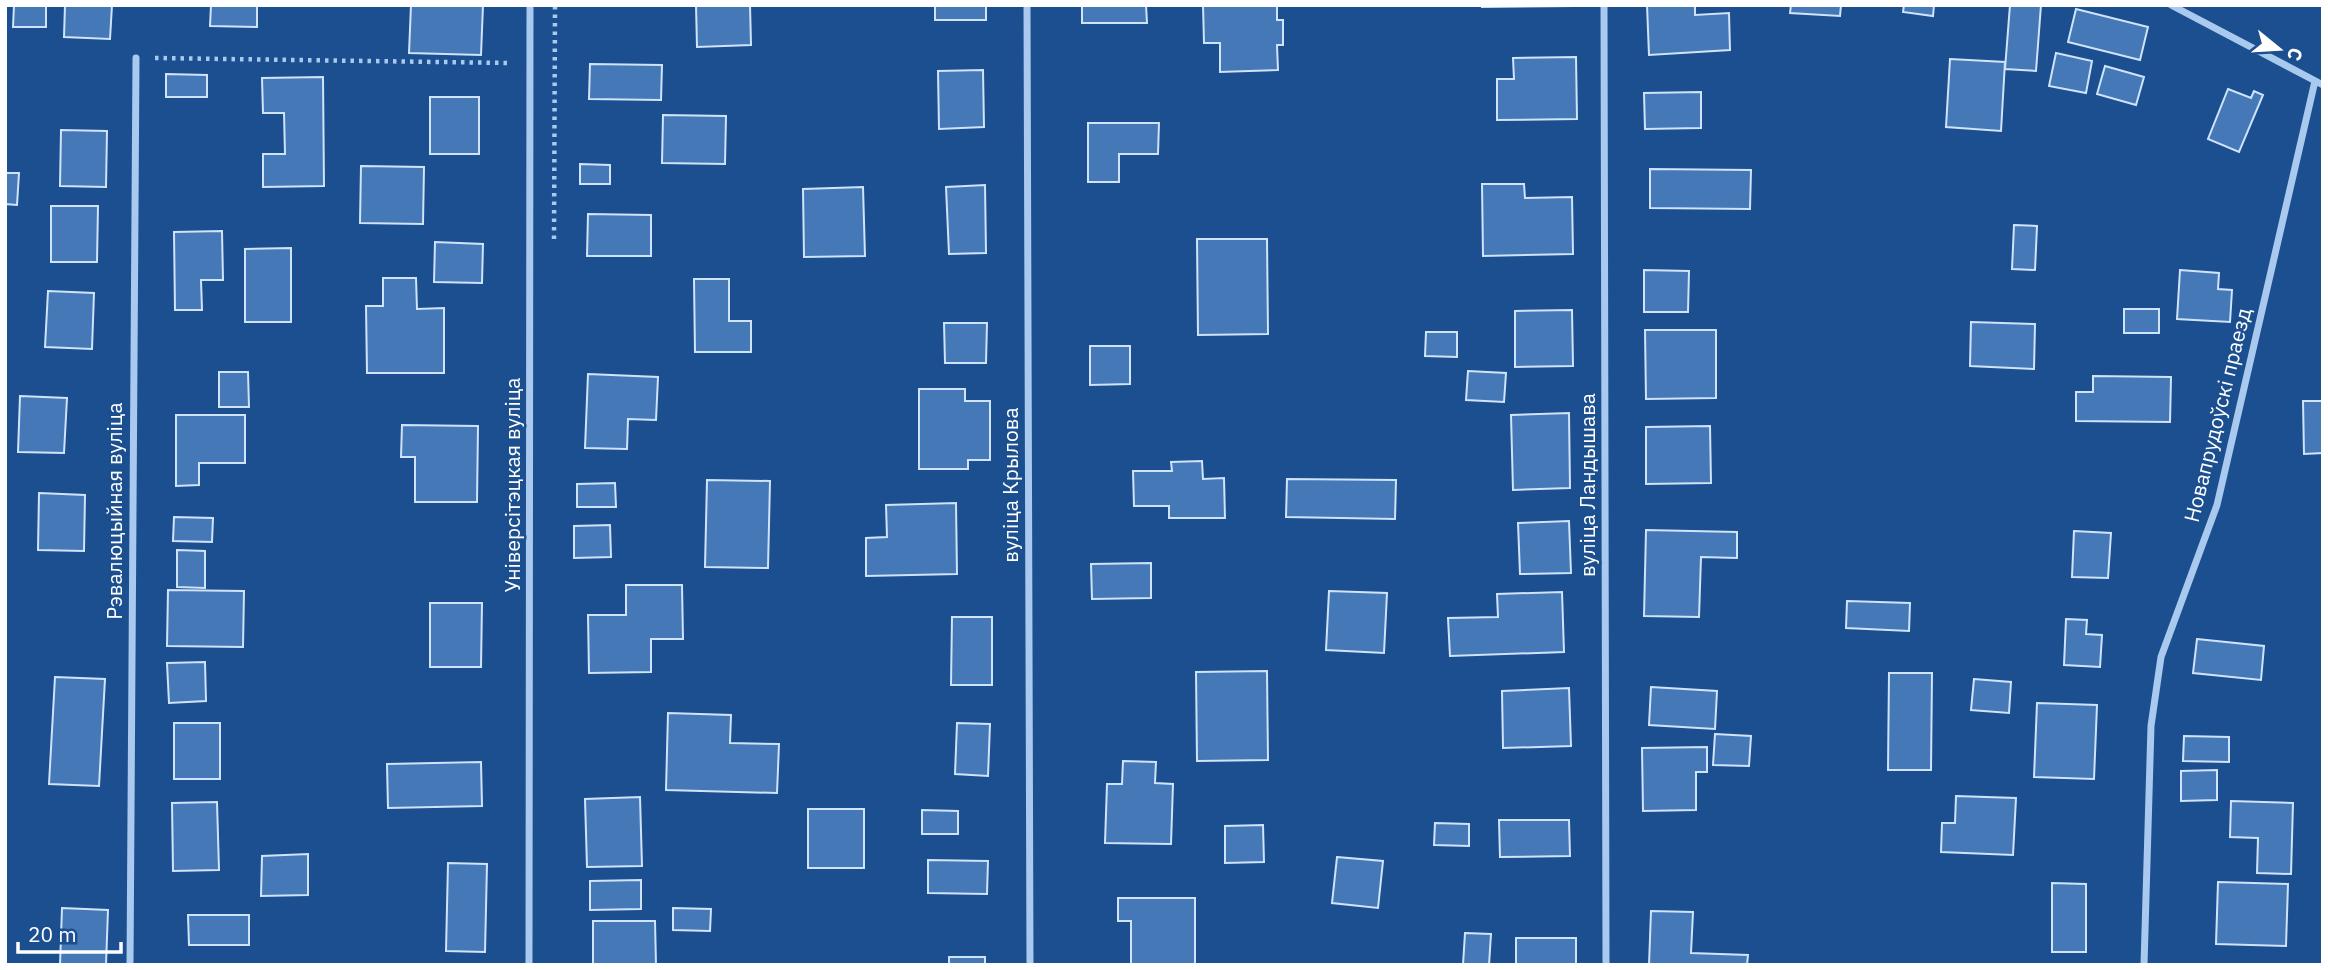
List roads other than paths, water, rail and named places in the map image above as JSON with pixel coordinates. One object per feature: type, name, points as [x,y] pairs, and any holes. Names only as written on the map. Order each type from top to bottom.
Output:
[{"type":"street","name":"Універсітэцкая вуліца","points":[[529,965],[530,5]]},
{"type":"street","name":"вуліца Крылова","points":[[1027,5],[1030,965]]},
{"type":"street","name":"вуліца Ландышава","points":[[1604,5],[1606,965]]},
{"type":"street","points":[[2171,5],[2319,83]]},
{"type":"street","name":"Рэвалюцыйная вуліца","points":[[130,965],[136,58]]},
{"type":"street","name":"Новапрудоўскі праезд","points":[[2144,965],[2151,726],[2161,657],[2217,505],[2319,83]]}]
